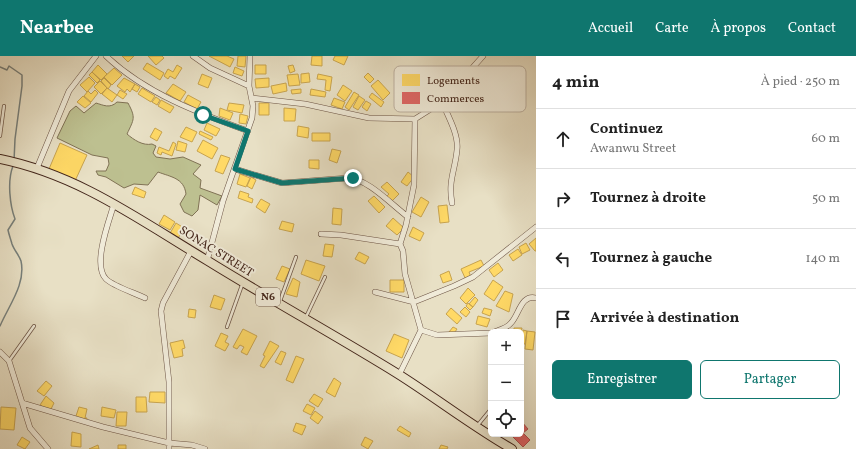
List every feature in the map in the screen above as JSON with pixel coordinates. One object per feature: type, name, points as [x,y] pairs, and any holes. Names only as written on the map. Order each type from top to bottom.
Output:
[{"type":"highway","name":"SONAC STREET","points":[[0,159],[37,168],[73,183],[126,210],[207,261],[399,375],[476,428],[512,449]]},
{"type":"street","points":[[37,168],[69,90],[96,56]]},
{"type":"street","points":[[106,56],[127,73],[162,94],[203,115],[248,131]]},
{"type":"street","points":[[193,56],[210,68],[248,86]]},
{"type":"street","points":[[207,261],[224,201],[252,118],[252,98],[248,86],[250,56]]},
{"type":"street","points":[[474,66],[483,56]]},
{"type":"street","points":[[252,98],[305,104],[369,118],[415,119],[426,112]]},
{"type":"street","points":[[446,112],[456,140],[457,149],[450,188],[452,203]]},
{"type":"street","points":[[399,375],[421,330],[405,274],[403,251],[400,244],[408,217],[414,185],[415,119]]},
{"type":"street","points":[[235,169],[282,183],[348,178],[358,179],[371,186],[408,217]]},
{"type":"street","points":[[114,204],[105,237],[100,265],[102,274],[107,280],[145,298]]},
{"type":"street","points":[[375,292],[414,302],[473,277],[536,227]]},
{"type":"street","points":[[321,234],[341,235],[400,244]]},
{"type":"street","points":[[169,449],[169,382],[161,311],[163,303],[191,251]]},
{"type":"street","points":[[501,329],[513,322],[519,308],[528,298],[536,298]]},
{"type":"street","points":[[421,330],[437,335],[488,333]]},
{"type":"street","points":[[0,352],[9,361],[30,428],[48,449]]},
{"type":"street","points":[[22,403],[96,425],[169,443],[192,445],[205,449]]},
{"type":"lane","points":[[0,136],[4,106]]},
{"type":"lane","points":[[279,304],[296,257]]},
{"type":"lane","points":[[305,319],[325,278]]},
{"type":"lane","points":[[227,327],[243,282]]},
{"type":"lane","points":[[9,361],[34,326]]},
{"type":"lane","points":[[476,428],[488,413]]},
{"type":"green space","points":[[117,102],[128,103],[133,115],[133,122],[127,134],[139,142],[156,146],[153,153],[156,157],[170,159],[183,157],[201,165],[193,174],[201,180],[200,188],[222,196],[217,205],[200,195],[198,210],[192,216],[184,212],[180,204],[186,194],[183,185],[180,181],[158,172],[148,185],[134,184],[124,188],[106,177],[98,175],[96,171],[106,171],[109,164],[108,158],[92,155],[57,138],[70,111],[76,106],[84,113],[96,103],[109,106]]},
{"type":"building: Logements","points":[[122,56],[134,56],[128,62]]},
{"type":"building: Logements","points":[[148,56],[162,56],[164,58],[156,65]]},
{"type":"building: Logements","points":[[209,56],[227,56],[234,59],[230,67]]},
{"type":"building: Logements","points":[[238,56],[246,56],[245,67],[237,66]]},
{"type":"building: Logements","points":[[312,56],[322,56],[322,66],[311,65]]},
{"type":"building: Logements","points":[[335,56],[348,56],[344,65],[333,60]]},
{"type":"building: Logements","points":[[147,63],[164,73],[160,80],[143,69]]},
{"type":"building: Logements","points":[[98,65],[107,74],[101,80],[92,72]]},
{"type":"building: Logements","points":[[177,65],[182,68],[175,79],[170,76],[168,79],[164,76],[168,69],[173,72]]},
{"type":"building: Logements","points":[[255,65],[266,65],[266,74],[255,74]]},
{"type":"building: Logements","points":[[293,65],[295,71],[290,73],[288,66]]},
{"type":"building: Logements","points":[[235,67],[244,71],[242,76],[233,73]]},
{"type":"building: Logements","points":[[114,68],[122,75],[112,85],[104,77]]},
{"type":"building: Logements","points":[[92,72],[100,80],[97,83],[89,75]]},
{"type":"building: Logements","points":[[309,73],[310,82],[301,83],[301,74]]},
{"type":"building: Logements","points":[[368,73],[374,79],[370,83],[364,77]]},
{"type":"building: Logements","points":[[202,74],[212,78],[208,88],[198,84]]},
{"type":"building: Logements","points":[[298,74],[300,85],[289,86],[287,75]]},
{"type":"building: Logements","points":[[318,74],[332,77],[330,91],[325,90],[326,80],[317,79]]},
{"type":"building: Logements","points":[[89,77],[95,83],[87,92],[80,85]]},
{"type":"building: Logements","points":[[104,78],[111,85],[108,89],[101,81]]},
{"type":"building: Logements","points":[[124,78],[135,84],[130,92],[127,89],[125,92],[117,86]]},
{"type":"building: Logements","points":[[269,78],[269,87],[256,88],[255,79]]},
{"type":"building: Logements","points":[[378,80],[390,93],[383,100],[371,86]]},
{"type":"building: Logements","points":[[100,81],[107,88],[101,94],[94,87]]},
{"type":"building: Logements","points":[[286,83],[287,91],[273,94],[271,86]]},
{"type":"building: Logements","points":[[135,84],[140,87],[137,92],[132,89]]},
{"type":"building: Logements","points":[[173,84],[186,92],[180,101],[166,93]]},
{"type":"building: Logements","points":[[343,85],[352,91],[345,101],[337,95]]},
{"type":"building: Logements","points":[[107,88],[117,95],[112,102],[102,94]]},
{"type":"building: Logements","points":[[142,88],[155,96],[151,102],[138,94]]},
{"type":"building: Logements","points":[[301,89],[301,93],[292,94],[291,90]]},
{"type":"building: Logements","points":[[311,89],[326,92],[325,97],[310,95]]},
{"type":"building: Logements","points":[[95,90],[98,93],[91,102],[84,96],[88,91],[91,94]]},
{"type":"building: Logements","points":[[120,90],[127,94],[123,99],[117,95]]},
{"type":"building: Logements","points":[[354,92],[359,95],[349,110],[345,107]]},
{"type":"building: Logements","points":[[372,93],[384,102],[381,107],[369,97]]},
{"type":"building: Logements","points":[[188,95],[201,102],[197,109],[184,102]]},
{"type":"building: Logements","points":[[83,96],[91,103],[85,108],[77,102]]},
{"type":"building: Logements","points":[[359,96],[365,100],[358,110],[353,107]]},
{"type":"building: Logements","points":[[156,97],[160,100],[157,105],[152,102]]},
{"type":"building: Logements","points":[[334,98],[345,102],[342,109],[331,105]]},
{"type":"building: Logements","points":[[161,100],[174,107],[170,113],[158,106]]},
{"type":"building: Logements","points":[[366,101],[371,104],[367,111],[362,107]]},
{"type":"building: Logements","points":[[229,103],[244,105],[242,113],[227,110]]},
{"type":"building: Logements","points":[[259,103],[269,103],[269,115],[259,115]]},
{"type":"building: Logements","points":[[220,108],[233,113],[230,120],[219,116]]},
{"type":"building: Logements","points":[[284,108],[296,109],[295,121],[284,121]]},
{"type":"building: Logements","points":[[240,114],[248,116],[246,124],[239,123]]},
{"type":"building: Logements","points":[[207,123],[220,129],[216,136],[204,130]]},
{"type":"building: Logements","points":[[298,126],[309,128],[308,138],[297,136]]},
{"type":"building: Logements","points":[[186,127],[197,132],[192,142],[180,137]]},
{"type":"building: Logements","points":[[155,128],[162,132],[157,141],[150,137]]},
{"type":"building: Logements","points":[[200,131],[213,137],[211,140],[199,134]]},
{"type":"building: Logements","points":[[312,133],[330,133],[330,141],[312,141]]},
{"type":"building: Logements","points":[[203,140],[218,148],[212,159],[197,151]]},
{"type":"building: Logements","points":[[178,141],[187,144],[185,152],[176,150]]},
{"type":"building: Logements","points":[[173,142],[176,144],[172,156],[162,152],[161,155],[157,153],[159,147],[169,151]]},
{"type":"building: Logements","points":[[60,143],[87,155],[75,181],[49,169]]},
{"type":"building: Logements","points":[[332,149],[341,151],[337,163],[329,160]]},
{"type":"building: Logements","points":[[221,155],[230,158],[223,174],[215,171]]},
{"type":"building: Logements","points":[[309,160],[319,160],[319,169],[309,168]]},
{"type":"building: Logements","points":[[408,172],[414,177],[407,186],[401,182]]},
{"type":"building: Logements","points":[[240,174],[250,178],[246,187],[237,184]]},
{"type":"building: Logements","points":[[251,177],[256,180],[252,189],[247,186]]},
{"type":"building: Logements","points":[[387,182],[399,194],[392,201],[387,196],[389,194],[381,187]]},
{"type":"building: Logements","points":[[135,187],[146,192],[144,198],[132,194]]},
{"type":"building: Logements","points":[[240,191],[249,194],[248,197],[253,199],[252,203],[238,198]]},
{"type":"building: Logements","points":[[374,196],[385,207],[379,213],[368,201]]},
{"type":"building: Logements","points":[[421,197],[429,202],[421,217],[412,212]]},
{"type":"building: Logements","points":[[261,199],[270,204],[265,213],[256,207]]},
{"type":"building: Logements","points":[[447,205],[449,222],[440,223],[438,206]]},
{"type":"building: Logements","points":[[333,208],[342,209],[341,225],[332,224]]},
{"type":"building: Logements","points":[[164,215],[175,222],[170,230],[159,224]]},
{"type":"building: Logements","points":[[393,218],[404,228],[397,235],[386,226]]},
{"type":"building: Logements","points":[[282,221],[294,224],[292,232],[279,229]]},
{"type":"building: Logements","points":[[176,223],[184,228],[177,240],[169,235]]},
{"type":"building: Logements","points":[[413,227],[424,233],[420,241],[409,236]]},
{"type":"building: Logements","points":[[536,238],[536,251],[535,251],[529,244]]},
{"type":"building: Logements","points":[[526,243],[530,250],[522,254],[519,247]]},
{"type":"building: Logements","points":[[325,244],[334,245],[332,257],[323,256]]},
{"type":"building: Logements","points":[[518,249],[522,255],[513,261],[509,255]]},
{"type":"building: Logements","points":[[359,252],[369,257],[365,264],[355,259]]},
{"type":"building: Logements","points":[[306,260],[325,266],[319,281],[301,274]]},
{"type":"building: Logements","points":[[481,260],[484,266],[469,272],[471,277],[466,280],[461,269]]},
{"type":"building: Logements","points":[[498,263],[503,270],[494,277],[489,270]]},
{"type":"building: Logements","points":[[282,266],[290,269],[284,282],[276,279]]},
{"type":"building: Logements","points":[[449,271],[452,280],[443,283],[440,275]]},
{"type":"building: Logements","points":[[293,278],[300,282],[297,297],[286,294]]},
{"type":"building: Logements","points":[[390,280],[404,280],[404,292],[390,292]]},
{"type":"building: Logements","points":[[493,280],[503,287],[494,301],[484,294]]},
{"type":"building: Logements","points":[[468,288],[475,295],[466,304],[460,298]]},
{"type":"building: Logements","points":[[505,291],[513,294],[509,312],[496,306]]},
{"type":"building: Logements","points":[[214,295],[225,299],[221,310],[210,307]]},
{"type":"building: Logements","points":[[475,297],[478,300],[473,307],[469,304]]},
{"type":"building: Logements","points":[[468,303],[473,307],[470,310],[466,306]]},
{"type":"building: Logements","points":[[465,307],[470,312],[466,317],[460,312]]},
{"type":"building: Logements","points":[[451,308],[462,318],[457,324],[446,314]]},
{"type":"building: Logements","points":[[484,308],[492,310],[490,316],[482,313]]},
{"type":"building: Logements","points":[[189,309],[196,310],[195,318],[188,317]]},
{"type":"building: Logements","points":[[478,316],[490,319],[487,327],[476,324]]},
{"type":"building: Logements","points":[[453,327],[457,329],[453,335],[449,332]]},
{"type":"building: Logements","points":[[243,329],[257,336],[247,355],[241,352],[244,347],[240,345],[237,349],[233,347]]},
{"type":"building: Logements","points":[[524,330],[527,331],[524,344]]},
{"type":"building: Logements","points":[[527,331],[535,332],[533,350],[525,349]]},
{"type":"building: Logements","points":[[221,333],[228,336],[225,342],[229,344],[225,351],[215,346]]},
{"type":"building: Logements","points":[[394,334],[409,340],[402,358],[386,351]]},
{"type":"building: Logements","points":[[183,340],[185,348],[182,349],[183,356],[174,358],[170,343]]},
{"type":"building: Logements","points":[[270,341],[279,346],[264,368],[260,366],[265,356],[263,355]]},
{"type":"building: Logements","points":[[281,351],[286,353],[281,365],[275,362]]},
{"type":"building: Logements","points":[[296,356],[304,359],[293,383],[286,380]]},
{"type":"building: Logements","points":[[334,378],[341,383],[335,397],[326,392]]},
{"type":"building: Logements","points":[[46,381],[52,386],[44,396],[37,391]]},
{"type":"building: Logements","points":[[150,392],[165,392],[165,403],[149,402]]},
{"type":"building: Logements","points":[[314,394],[323,399],[318,407],[309,401]]},
{"type":"building: Logements","points":[[46,396],[54,403],[50,411],[40,405]]},
{"type":"building: Logements","points":[[136,397],[146,397],[147,412],[136,412]]},
{"type":"building: Logements","points":[[307,404],[315,408],[311,415],[303,411]]},
{"type":"building: Logements","points":[[1,407],[16,408],[14,430],[0,429]]},
{"type":"building: Logements","points":[[79,407],[87,409],[85,418],[87,418],[86,422],[75,419]]},
{"type":"building: Logements","points":[[102,407],[116,410],[114,418],[101,416]]},
{"type":"building: Logements","points":[[315,411],[323,417],[318,424],[310,418]]},
{"type":"building: Logements","points":[[117,412],[127,412],[126,426],[116,426]]},
{"type":"building: Logements","points":[[296,423],[306,426],[302,435],[293,431]]},
{"type":"building: Logements","points":[[400,426],[411,433],[409,437],[397,430]]},
{"type":"building: Logements","points":[[72,432],[81,434],[81,447],[71,446]]},
{"type":"building: Logements","points":[[22,437],[30,442],[25,449],[17,445]]},
{"type":"building: Logements","points":[[365,437],[373,441],[368,449],[361,445]]},
{"type":"building: Logements","points":[[98,445],[99,449],[89,449]]},
{"type":"building: Logements","points":[[118,445],[126,445],[126,449],[118,449]]},
{"type":"building: Logements","points":[[441,445],[448,447],[447,449],[439,449]]},
{"type":"building: Commerces","points":[[524,424],[528,429],[524,432]]},
{"type":"building: Commerces","points":[[524,434],[530,440],[523,447],[513,437],[524,437]]},
{"type":"waterway","points":[[0,67],[7,70],[9,66],[22,75],[14,161]]},
{"type":"waterway","points":[[0,326],[16,294],[22,270],[21,261],[13,246],[8,230],[15,219],[10,193],[10,179],[13,166]]},
{"type":"route","points":[[203,115],[248,131],[235,169],[282,183],[353,178]]}]
